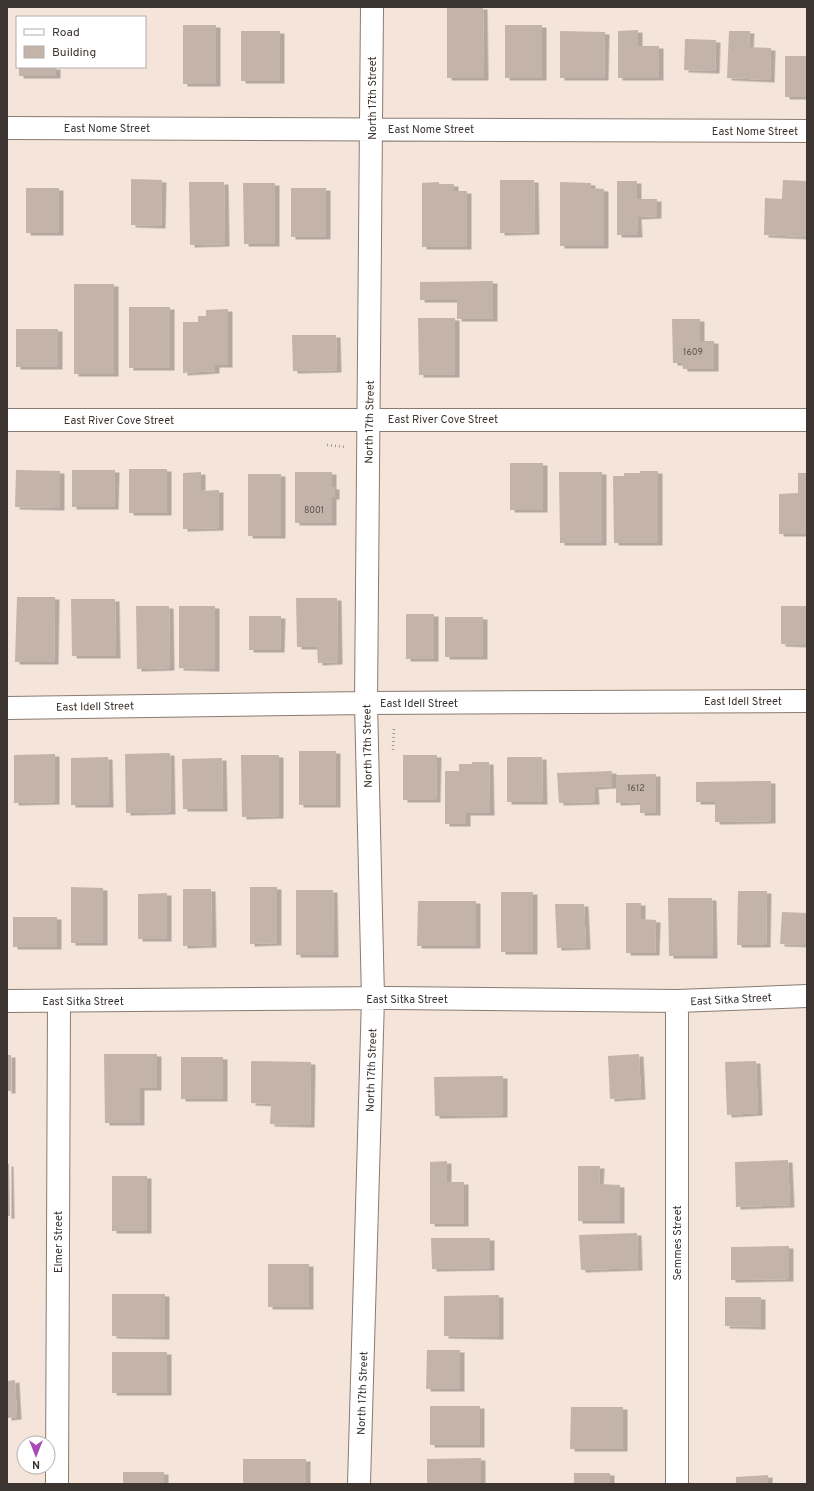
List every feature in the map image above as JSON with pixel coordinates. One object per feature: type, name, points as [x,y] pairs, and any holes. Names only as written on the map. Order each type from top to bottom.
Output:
[{"type":"street","name":"North 17th Street","points":[[359,1484],[373,998],[366,703],[372,7]]},
{"type":"street","name":"East Nome Street","points":[[7,128],[807,131]]},
{"type":"street","name":"East River Cove Street","points":[[7,420],[807,420]]},
{"type":"street","name":"East Idell Street","points":[[7,708],[366,703],[807,701]]},
{"type":"street","name":"East Sitka Street","points":[[7,1001],[373,998],[677,1001],[807,996]]},
{"type":"street","name":"Elmer Street","points":[[57,1484],[59,1001]]},
{"type":"street","name":"Semmes Street","points":[[677,1001],[677,1484]]},
{"type":"building","points":[[447,7],[483,7],[484,78],[447,78]]},
{"type":"building","points":[[183,25],[216,25],[216,84],[183,84]]},
{"type":"building","points":[[505,25],[542,25],[542,78],[505,78]]},
{"type":"building","points":[[638,30],[638,46],[659,46],[659,78],[618,78],[618,31]]},
{"type":"building","points":[[241,31],[280,31],[280,81],[241,81]]},
{"type":"building","points":[[560,31],[605,32],[604,78],[560,78]]},
{"type":"building","points":[[729,31],[750,31],[749,47],[771,48],[770,80],[727,78]]},
{"type":"building","points":[[685,39],[716,40],[715,71],[684,70]]},
{"type":"building","points":[[785,56],[807,56],[807,97],[785,97]]},
{"type":"building","points":[[19,68],[56,68],[56,76],[19,76]]},
{"type":"building","points":[[131,179],[162,180],[161,226],[131,225]]},
{"type":"building","points":[[500,180],[534,180],[535,232],[500,233]]},
{"type":"building","points":[[783,180],[807,181],[807,237],[764,235],[765,198],[782,199]]},
{"type":"building","points":[[617,181],[637,181],[637,199],[657,199],[657,216],[637,217],[638,235],[617,235]]},
{"type":"building","points":[[189,182],[224,182],[225,244],[190,245]]},
{"type":"building","points":[[439,182],[439,184],[454,184],[454,191],[467,191],[467,247],[422,247],[422,183]]},
{"type":"building","points":[[560,182],[591,183],[591,188],[604,189],[604,246],[560,246]]},
{"type":"building","points":[[243,183],[275,183],[275,244],[244,244]]},
{"type":"building","points":[[26,188],[59,188],[59,233],[26,233]]},
{"type":"building","points":[[291,188],[326,188],[326,237],[291,237]]},
{"type":"building","points":[[493,281],[493,319],[457,319],[457,300],[420,300],[420,282]]},
{"type":"building","points":[[74,284],[114,284],[114,374],[74,374]]},
{"type":"building","points":[[129,307],[170,307],[170,368],[129,368]]},
{"type":"building","points":[[228,309],[228,365],[215,365],[215,371],[183,373],[183,322],[198,322],[198,316],[206,316],[206,310]]},
{"type":"building","points":[[418,318],[455,318],[455,375],[419,375]]},
{"type":"building","points":[[672,319],[700,319],[700,341],[714,341],[714,369],[683,369],[682,363],[673,363]]},
{"type":"building","points":[[16,329],[58,329],[58,367],[16,367]]},
{"type":"building","points":[[292,335],[336,335],[337,370],[293,371]]},
{"type":"building","points":[[510,463],[543,463],[543,510],[510,510]]},
{"type":"building","points":[[129,469],[167,469],[167,513],[129,513]]},
{"type":"building","points":[[16,470],[60,471],[60,508],[15,507]]},
{"type":"building","points":[[72,470],[115,470],[114,507],[72,507]]},
{"type":"building","points":[[640,471],[658,471],[658,543],[614,543],[613,476],[624,476],[624,473],[640,473]]},
{"type":"building","points":[[201,472],[201,491],[219,490],[219,528],[183,529],[183,473]]},
{"type":"building","points":[[295,472],[332,472],[332,487],[335,487],[335,497],[332,497],[332,523],[295,523]]},
{"type":"building","points":[[559,472],[602,472],[602,543],[560,543]]},
{"type":"building","points":[[798,473],[807,473],[807,534],[779,534],[779,494],[798,493]]},
{"type":"building","points":[[248,474],[281,474],[281,536],[248,536]]},
{"type":"building","points":[[17,597],[55,597],[54,662],[15,662]]},
{"type":"building","points":[[296,598],[337,598],[338,662],[318,663],[317,647],[297,647]]},
{"type":"building","points":[[71,599],[115,599],[116,656],[72,656]]},
{"type":"building","points":[[136,606],[169,606],[170,668],[137,669]]},
{"type":"building","points":[[179,606],[215,606],[215,669],[179,668]]},
{"type":"building","points":[[781,606],[807,606],[807,645],[781,644]]},
{"type":"building","points":[[406,614],[434,614],[434,659],[406,659]]},
{"type":"building","points":[[249,616],[281,616],[280,650],[249,650]]},
{"type":"building","points":[[445,617],[483,617],[483,657],[445,657]]},
{"type":"building","points":[[299,751],[336,751],[336,805],[299,805]]},
{"type":"building","points":[[170,753],[171,812],[126,813],[125,754]]},
{"type":"building","points":[[55,754],[55,802],[14,803],[14,755]]},
{"type":"building","points":[[241,755],[279,755],[279,816],[242,817]]},
{"type":"building","points":[[403,755],[437,755],[436,800],[403,800]]},
{"type":"building","points":[[108,757],[109,805],[71,805],[71,758]]},
{"type":"building","points":[[507,757],[542,757],[543,802],[507,802]]},
{"type":"building","points":[[222,758],[223,809],[183,809],[182,759]]},
{"type":"building","points":[[472,762],[489,762],[490,813],[466,813],[466,824],[445,824],[445,771],[459,771],[459,764],[472,764]]},
{"type":"building","points":[[612,771],[612,786],[594,787],[595,802],[559,803],[557,773]]},
{"type":"building","points":[[656,774],[656,813],[640,813],[640,802],[616,803],[616,775]]},
{"type":"building","points":[[771,781],[771,821],[715,822],[715,802],[696,802],[696,782]]},
{"type":"building","points":[[71,887],[103,888],[103,943],[71,943]]},
{"type":"building","points":[[250,887],[277,887],[277,943],[250,944]]},
{"type":"building","points":[[183,889],[211,889],[212,945],[183,946]]},
{"type":"building","points":[[296,890],[333,890],[334,955],[296,955]]},
{"type":"building","points":[[738,891],[767,891],[766,945],[737,945]]},
{"type":"building","points":[[501,892],[533,892],[533,952],[501,952]]},
{"type":"building","points":[[167,893],[167,939],[138,939],[138,894]]},
{"type":"building","points":[[668,898],[712,898],[713,956],[669,956]]},
{"type":"building","points":[[418,901],[476,901],[476,946],[417,946]]},
{"type":"building","points":[[626,903],[641,903],[641,919],[656,920],[655,953],[626,953]]},
{"type":"building","points":[[555,904],[584,904],[586,947],[557,948]]},
{"type":"building","points":[[782,912],[807,913],[807,945],[780,944]]},
{"type":"building","points":[[13,917],[57,917],[57,947],[13,947]]},
{"type":"building","points":[[104,1054],[157,1054],[157,1088],[140,1088],[140,1123],[105,1123]]},
{"type":"building","points":[[639,1054],[641,1097],[610,1099],[608,1056]]},
{"type":"building","points":[[7,1055],[11,1055],[11,1091],[7,1091]]},
{"type":"building","points":[[181,1057],[223,1057],[223,1099],[181,1099]]},
{"type":"building","points":[[251,1061],[311,1062],[310,1125],[270,1124],[271,1104],[251,1103]]},
{"type":"building","points":[[756,1061],[758,1113],[727,1115],[725,1062]]},
{"type":"building","points":[[503,1076],[503,1115],[435,1116],[434,1077]]},
{"type":"building","points":[[788,1160],[790,1205],[736,1207],[735,1162]]},
{"type":"building","points":[[447,1161],[447,1182],[464,1182],[464,1224],[430,1224],[430,1162]]},
{"type":"building","points":[[7,1164],[9,1164],[10,1216],[7,1216]]},
{"type":"building","points":[[578,1166],[600,1166],[599,1184],[620,1185],[620,1221],[578,1221]]},
{"type":"building","points":[[112,1176],[147,1176],[147,1231],[112,1231]]},
{"type":"building","points":[[637,1233],[638,1268],[581,1270],[579,1235]]},
{"type":"building","points":[[431,1238],[490,1238],[490,1268],[432,1269]]},
{"type":"building","points":[[789,1246],[789,1279],[731,1280],[731,1247]]},
{"type":"building","points":[[268,1264],[309,1264],[309,1307],[268,1307]]},
{"type":"building","points":[[112,1294],[165,1294],[165,1337],[112,1336]]},
{"type":"building","points":[[499,1295],[499,1337],[444,1336],[444,1296]]},
{"type":"building","points":[[725,1297],[761,1297],[761,1327],[725,1326]]},
{"type":"building","points":[[427,1350],[460,1350],[460,1389],[426,1389]]},
{"type":"building","points":[[112,1352],[167,1352],[167,1393],[112,1393]]},
{"type":"building","points":[[15,1380],[17,1417],[7,1418],[7,1381]]},
{"type":"building","points":[[430,1406],[480,1406],[480,1445],[430,1445]]},
{"type":"building","points":[[571,1407],[623,1407],[623,1449],[570,1449]]},
{"type":"building","points":[[481,1458],[481,1484],[427,1484],[427,1459]]},
{"type":"building","points":[[243,1459],[306,1459],[306,1484],[243,1484]]},
{"type":"building","points":[[123,1472],[164,1472],[164,1484],[123,1484]]},
{"type":"building","points":[[574,1473],[610,1473],[610,1484],[574,1484]]},
{"type":"building","points":[[768,1475],[768,1484],[736,1484],[736,1477]]}]
